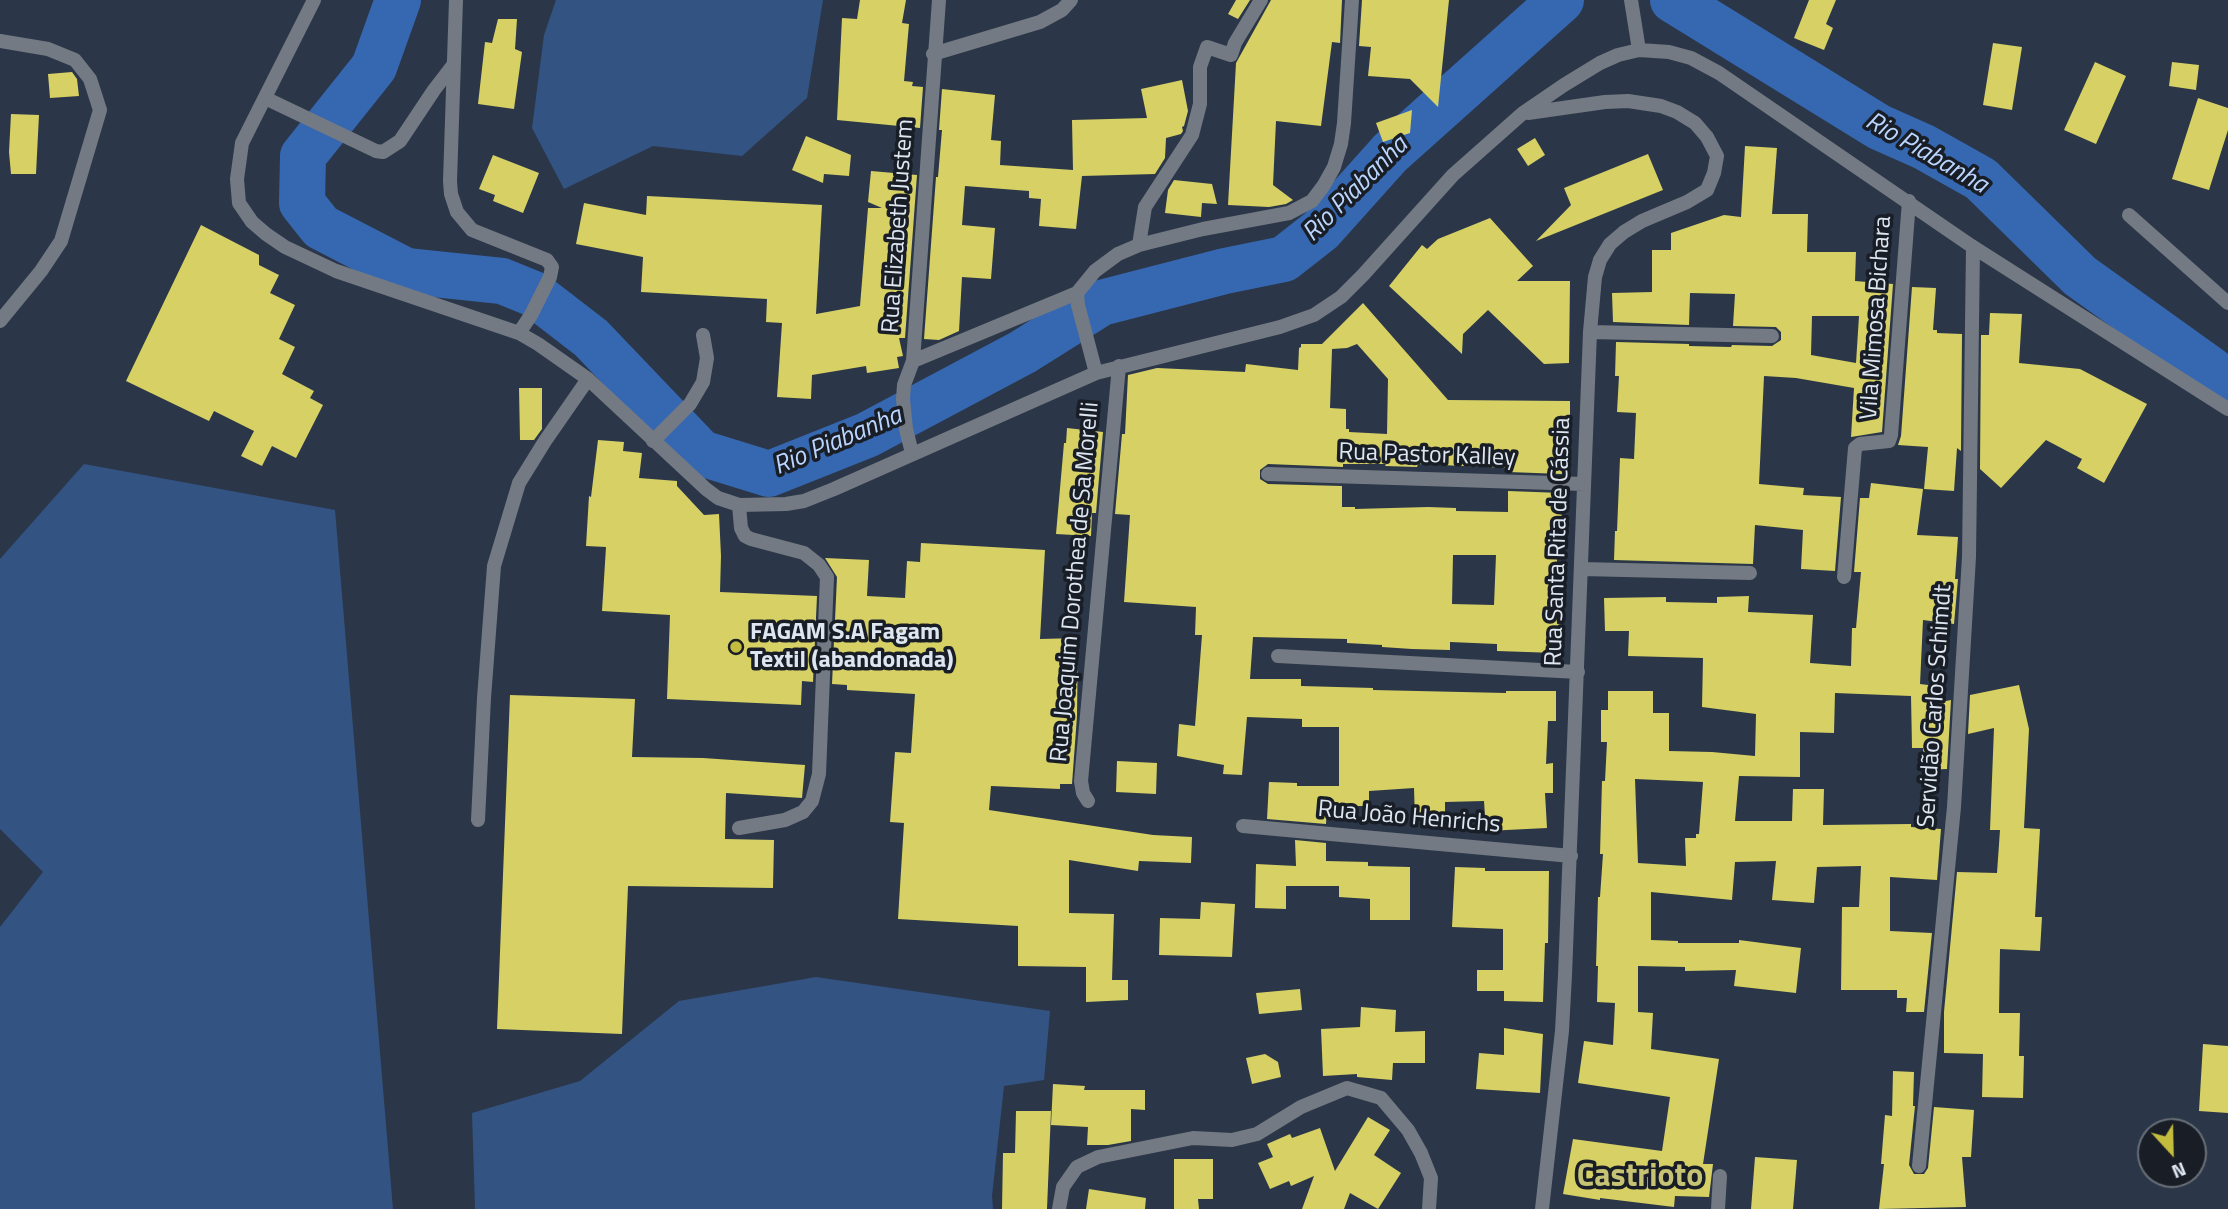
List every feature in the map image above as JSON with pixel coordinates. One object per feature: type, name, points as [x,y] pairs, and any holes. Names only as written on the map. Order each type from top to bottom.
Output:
[{"type":"street","points":[[314,0],[242,143],[237,179],[239,203],[252,222],[285,247],[336,271],[519,333],[538,344],[588,379],[706,489],[718,498],[739,505],[786,504],[804,500],[1096,373],[1280,327],[1314,315],[1341,297],[1453,175],[1523,113],[1600,63],[1639,50],[1670,52],[1690,58],[1720,73],[1973,247],[2228,408]]},
{"type":"street","points":[[456,0],[450,181],[457,212],[472,230],[547,260],[552,267],[550,277],[531,315],[519,333]]},
{"type":"street","name":"Rua Elizabeth Justem","points":[[912,453],[903,399],[904,385],[913,361],[933,54],[939,0]]},
{"type":"street","points":[[933,54],[1040,22],[1062,10],[1071,0]]},
{"type":"street","points":[[1139,245],[1145,206],[1192,135],[1200,104],[1200,67],[1207,47],[1231,55],[1235,43],[1261,0]]},
{"type":"street","points":[[913,361],[1077,299],[1095,271],[1118,254],[1139,245],[1203,229],[1289,213],[1312,201],[1324,185],[1341,144],[1345,123],[1352,0]]},
{"type":"street","points":[[1632,1],[1639,50]]},
{"type":"street","points":[[0,41],[48,49],[75,60],[90,79],[100,110],[61,241],[41,271],[0,321]]},
{"type":"street","points":[[265,97],[383,152],[400,141],[454,64]]},
{"type":"street","name":"Rua Santa Rita de Cássia","points":[[1523,113],[1605,102],[1628,101],[1661,106],[1677,112],[1695,124],[1707,137],[1717,156],[1707,190],[1624,232],[1609,244],[1595,277],[1590,332],[1562,1031],[1542,1209]]},
{"type":"street","name":"Vila Mimosa Bichara","points":[[1844,577],[1855,448],[1860,444],[1889,441],[1891,435],[1909,201]]},
{"type":"street","points":[[2129,215],[2228,303]]},
{"type":"street","name":"Servidão Carlos Schimdt","points":[[1919,1166],[1954,807],[1971,488],[1973,247]]},
{"type":"street","points":[[1077,299],[1096,373]]},
{"type":"street","points":[[1590,332],[1772,336]]},
{"type":"street","points":[[653,440],[684,410],[703,382],[707,358],[703,335]]},
{"type":"street","name":"Rua Joaquim Dorothea de Sa Morelli","points":[[1088,801],[1081,781],[1119,366]]},
{"type":"street","points":[[478,820],[494,566],[519,483],[588,379]]},
{"type":"street","name":"Rua Pastor Kalley","points":[[1268,474],[1584,484]]},
{"type":"street","points":[[739,505],[741,528],[745,536],[751,540],[804,553],[819,565],[827,577],[819,774],[812,801],[803,813],[785,820],[739,828]]},
{"type":"street","points":[[1582,569],[1750,573]]},
{"type":"street","points":[[1278,656],[1577,672]]},
{"type":"street","name":"Rua João Henrichs","points":[[1243,826],[1571,856]]},
{"type":"street","points":[[1059,1209],[1063,1187],[1077,1167],[1098,1157],[1193,1138],[1232,1140],[1257,1134],[1300,1107],[1347,1088],[1381,1098],[1408,1130],[1431,1178],[1429,1209]]},
{"type":"street","points":[[1718,1209],[1720,1177]]},
{"type":"shaded area","points":[[556,0],[823,0],[807,98],[742,156],[653,146],[564,189],[532,128],[544,35]]},
{"type":"shaded area","points":[[84,464],[335,510],[393,1209],[0,1209],[0,927],[43,872],[0,829],[0,559]]},
{"type":"shaded area","points":[[816,977],[1050,1011],[1044,1080],[1004,1086],[992,1196],[993,1209],[475,1209],[472,1113],[580,1081],[679,1001]]},
{"type":"building","points":[[860,0],[906,0],[902,23],[909,24],[904,81],[913,82],[912,86],[923,87],[920,128],[837,120],[842,18],[857,19]]},
{"type":"building","points":[[1236,0],[1250,0],[1238,19],[1228,14]]},
{"type":"building","points":[[1271,0],[1342,0],[1340,43],[1332,42],[1321,126],[1276,121],[1273,185],[1293,200],[1269,207],[1228,205],[1236,63]]},
{"type":"building","points":[[1362,0],[1449,0],[1438,107],[1410,79],[1368,76],[1371,47],[1359,46]]},
{"type":"building","points":[[1809,0],[1836,0],[1826,24],[1833,28],[1824,50],[1794,38]]},
{"type":"building","points":[[498,19],[517,19],[515,49],[522,52],[514,109],[478,104],[485,42],[492,43]]},
{"type":"building","points":[[1993,43],[2022,47],[2012,110],[1983,105]]},
{"type":"building","points":[[2095,62],[2126,76],[2096,144],[2064,130]]},
{"type":"building","points":[[2172,62],[2199,65],[2196,90],[2169,86]]},
{"type":"building","points":[[72,72],[77,79],[79,96],[50,98],[48,74]]},
{"type":"building","points":[[1182,80],[1188,111],[1183,131],[1166,138],[1165,158],[1155,174],[1082,176],[1076,229],[1039,226],[1041,199],[1029,198],[1029,191],[965,186],[962,225],[995,228],[991,279],[962,277],[959,331],[939,340],[924,339],[942,130],[939,130],[942,89],[995,95],[991,140],[1001,141],[1000,165],[1073,170],[1072,120],[1147,118],[1141,89]]},
{"type":"building","points":[[2198,98],[2228,108],[2228,130],[2209,190],[2172,179]]},
{"type":"building","points":[[1412,110],[1410,133],[1383,142],[1376,123]]},
{"type":"building","points":[[11,114],[39,115],[36,174],[11,174]]},
{"type":"building","points":[[806,136],[851,155],[849,176],[824,174],[823,183],[792,170]]},
{"type":"building","points":[[1535,138],[1545,155],[1528,166],[1517,149]]},
{"type":"building","points":[[1745,146],[1777,148],[1772,214],[1808,214],[1807,252],[1856,252],[1855,281],[1893,284],[1882,432],[1851,437],[1854,388],[1796,378],[1764,376],[1759,484],[1804,488],[1803,495],[1841,497],[1835,571],[1801,569],[1803,530],[1755,525],[1753,564],[1614,560],[1620,458],[1634,459],[1636,413],[1617,412],[1619,376],[1615,376],[1616,342],[1689,346],[1772,346],[1781,340],[1781,332],[1776,327],[1733,326],[1735,294],[1690,293],[1689,325],[1613,322],[1612,293],[1652,292],[1652,250],[1671,250],[1671,233],[1724,215],[1741,217]],"holes":[[[1812,316],[1859,316],[1856,363],[1811,355]]]},
{"type":"building","points":[[1648,154],[1663,190],[1536,241],[1571,205],[1564,188]]},
{"type":"building","points":[[493,155],[539,173],[523,213],[493,201],[495,195],[479,189]]},
{"type":"building","points":[[871,171],[917,175],[905,338],[899,338],[903,356],[897,357],[899,368],[867,373],[866,366],[812,375],[811,399],[777,397],[782,323],[766,322],[767,299],[641,292],[643,257],[576,244],[584,203],[646,215],[647,196],[822,205],[816,314],[860,306],[868,208],[882,208],[868,202]]},
{"type":"building","points":[[1174,180],[1212,184],[1217,204],[1202,203],[1201,217],[1165,213],[1168,190]]},
{"type":"building","points":[[1490,218],[1533,266],[1517,281],[1570,281],[1569,363],[1544,364],[1488,310],[1463,334],[1462,354],[1389,286],[1422,245],[1427,249],[1438,239]]},
{"type":"building","points":[[201,225],[259,255],[259,265],[279,275],[270,293],[295,305],[279,339],[295,347],[282,374],[314,391],[310,398],[323,405],[296,458],[272,446],[262,466],[241,456],[254,431],[214,411],[209,421],[126,381]]},
{"type":"building","points":[[1912,287],[1936,288],[1933,330],[1937,330],[1937,333],[1962,334],[1961,451],[1957,448],[1954,491],[1924,489],[1928,447],[1898,445],[1901,436]]},
{"type":"building","points":[[1363,303],[1448,400],[1570,401],[1570,431],[1560,431],[1562,474],[1509,472],[1509,468],[1418,464],[1417,467],[1343,464],[1343,467],[1268,464],[1260,470],[1260,479],[1268,484],[1342,486],[1342,507],[1355,509],[1428,507],[1456,508],[1456,511],[1508,512],[1508,491],[1562,493],[1556,585],[1557,624],[1563,625],[1562,650],[1555,649],[1556,653],[1497,651],[1497,644],[1450,642],[1450,650],[1412,649],[1347,643],[1347,639],[1253,637],[1250,679],[1301,679],[1301,686],[1373,690],[1506,693],[1556,691],[1556,721],[1548,721],[1546,764],[1553,763],[1553,793],[1545,793],[1547,828],[1486,831],[1484,801],[1445,802],[1445,820],[1415,820],[1414,788],[1369,791],[1369,806],[1327,806],[1326,824],[1267,819],[1269,782],[1297,783],[1297,786],[1339,786],[1339,727],[1302,727],[1302,719],[1247,717],[1242,775],[1223,774],[1224,765],[1177,756],[1179,724],[1195,726],[1202,635],[1195,635],[1196,607],[1124,602],[1130,515],[1115,514],[1122,434],[1125,434],[1128,375],[1157,368],[1245,372],[1246,364],[1298,370],[1301,344],[1322,344]],"holes":[[[1357,344],[1388,379],[1387,434],[1349,432],[1349,429],[1346,429],[1346,409],[1330,408],[1332,349]],[[1453,555],[1496,555],[1494,605],[1452,604]]]},
{"type":"building","points":[[1990,313],[2022,314],[2019,363],[2080,369],[2147,404],[2104,483],[2077,468],[2082,459],[2046,440],[2001,488],[1980,469],[1981,335],[1989,335]]},
{"type":"building","points":[[519,388],[542,388],[542,429],[534,440],[520,440]]},
{"type":"building","points":[[1067,428],[1103,432],[1096,513],[1092,513],[1091,536],[1056,534]]},
{"type":"building","points":[[598,440],[624,442],[623,451],[642,453],[639,478],[677,481],[677,486],[704,515],[719,514],[720,592],[817,596],[813,682],[802,681],[801,705],[667,699],[670,615],[602,611],[606,547],[586,546],[589,496],[591,497]]},
{"type":"building","points":[[1871,483],[1923,489],[1917,535],[1958,537],[1954,624],[1923,620],[1920,684],[1936,686],[1936,703],[1951,700],[1947,769],[1923,770],[1923,748],[1912,748],[1911,696],[1835,693],[1834,733],[1800,732],[1800,777],[1739,776],[1735,821],[1792,821],[1793,789],[1824,789],[1823,825],[1911,824],[1911,827],[1941,829],[1937,880],[1890,877],[1890,931],[1932,933],[1924,1012],[1906,1012],[1907,998],[1897,998],[1897,990],[1841,990],[1842,907],[1859,907],[1861,866],[1817,867],[1814,903],[1772,900],[1776,861],[1735,862],[1732,900],[1651,892],[1651,940],[1739,943],[1739,940],[1801,948],[1796,993],[1734,986],[1736,970],[1685,971],[1685,967],[1638,966],[1638,1012],[1653,1013],[1651,1049],[1719,1059],[1703,1164],[1713,1164],[1709,1197],[1675,1196],[1674,1207],[1563,1194],[1573,1139],[1662,1151],[1670,1097],[1578,1083],[1584,1041],[1613,1045],[1615,1003],[1597,1002],[1596,966],[1598,897],[1603,854],[1600,854],[1602,781],[1605,781],[1607,742],[1601,742],[1601,710],[1608,710],[1608,691],[1653,691],[1653,713],[1669,713],[1669,751],[1755,756],[1756,714],[1702,707],[1703,658],[1628,656],[1629,631],[1605,631],[1604,598],[1666,597],[1666,602],[1717,603],[1717,597],[1749,596],[1748,612],[1813,615],[1810,663],[1851,666],[1852,628],[1856,628],[1861,572],[1854,572],[1860,498],[1869,498]],"holes":[[[1635,779],[1703,782],[1699,834],[1696,834],[1696,838],[1685,838],[1686,866],[1638,863]]]},
{"type":"building","points":[[921,543],[1045,550],[1040,639],[1078,638],[1077,716],[1072,784],[1060,784],[1060,789],[991,786],[989,810],[1153,835],[1192,837],[1191,863],[1139,861],[1138,871],[1069,860],[1069,913],[1114,914],[1112,980],[1128,980],[1128,1000],[1086,1002],[1086,967],[1018,966],[1018,926],[898,919],[904,823],[890,822],[895,752],[911,753],[915,694],[847,690],[847,685],[832,684],[837,577],[825,558],[869,560],[867,596],[905,598],[907,561],[920,562]]},
{"type":"building","points":[[2019,685],[2029,729],[2024,828],[2040,829],[2035,917],[2042,917],[2040,951],[2000,949],[1999,1013],[2020,1013],[2019,1056],[2024,1056],[2023,1098],[1982,1097],[1983,1054],[1944,1053],[1944,1012],[1957,872],[1997,873],[2000,830],[1990,830],[1994,728],[1968,734],[1970,695]]},
{"type":"building","points":[[510,695],[635,699],[632,757],[703,758],[805,765],[802,798],[726,793],[725,839],[774,840],[773,888],[628,886],[622,1034],[497,1029]]},
{"type":"building","points":[[1117,761],[1157,763],[1156,794],[1116,792]]},
{"type":"building","points":[[1295,840],[1326,843],[1326,861],[1410,867],[1410,920],[1370,920],[1370,899],[1339,897],[1339,886],[1286,886],[1286,909],[1255,908],[1256,864],[1296,866]]},
{"type":"building","points":[[1455,867],[1485,868],[1485,871],[1549,871],[1548,943],[1545,943],[1543,1002],[1504,1001],[1504,991],[1477,991],[1477,970],[1503,970],[1503,929],[1452,927]]},
{"type":"building","points":[[1201,902],[1235,904],[1232,957],[1159,955],[1160,918],[1200,919]]},
{"type":"building","points":[[1300,989],[1302,1010],[1259,1014],[1256,993]]},
{"type":"building","points":[[1361,1007],[1396,1010],[1395,1032],[1425,1031],[1425,1063],[1393,1063],[1392,1080],[1357,1077],[1357,1074],[1323,1076],[1321,1029],[1360,1027]]},
{"type":"building","points":[[1504,1028],[1543,1034],[1540,1093],[1476,1089],[1479,1053],[1504,1055]]},
{"type":"building","points":[[2203,1044],[2228,1046],[2228,1113],[2199,1111]]},
{"type":"building","points":[[1265,1054],[1278,1062],[1281,1077],[1252,1084],[1246,1058]]},
{"type":"building","points":[[1893,1071],[1914,1072],[1915,1106],[1909,1165],[1914,1174],[1924,1174],[1928,1168],[1934,1107],[1974,1110],[1971,1157],[1962,1157],[1966,1207],[1879,1209],[1884,1164],[1881,1164],[1885,1115],[1892,1116]]},
{"type":"building","points":[[1053,1084],[1085,1086],[1084,1090],[1145,1090],[1145,1110],[1131,1109],[1131,1141],[1087,1145],[1088,1127],[1051,1125]]},
{"type":"building","points":[[1016,1111],[1051,1111],[1047,1209],[1002,1209],[1003,1153],[1015,1153]]},
{"type":"building","points":[[1368,1117],[1390,1130],[1374,1155],[1401,1173],[1378,1209],[1350,1193],[1344,1209],[1302,1209],[1314,1176],[1291,1186],[1289,1181],[1270,1189],[1258,1163],[1273,1157],[1267,1144],[1290,1134],[1292,1138],[1320,1128],[1335,1171]]},
{"type":"building","points":[[1755,1157],[1797,1160],[1793,1209],[1751,1209]]},
{"type":"building","points":[[1174,1159],[1213,1159],[1213,1199],[1198,1199],[1199,1209],[1174,1209]]},
{"type":"building","points":[[1089,1189],[1146,1198],[1145,1209],[1086,1209]]},
{"type":"waterway","name":"Rio Piabanha","points":[[398,0],[374,67],[303,156],[302,203],[321,227],[406,271],[502,281],[534,294],[591,338],[701,453],[769,474],[867,435],[1023,352],[1101,303],[1225,271],[1284,259],[1321,230],[1390,153],[1561,0]]},
{"type":"waterway","name":"Rio Piabanha","points":[[1673,0],[1879,127],[1924,147],[1981,179],[2080,276],[2228,382]]},
{"type":"place","name":"FAGAM S.A Fagam Textil (abandonada)","points":[[736,647]]},
{"type":"district","name":"Castrioto","points":[[1640,1178]]}]
